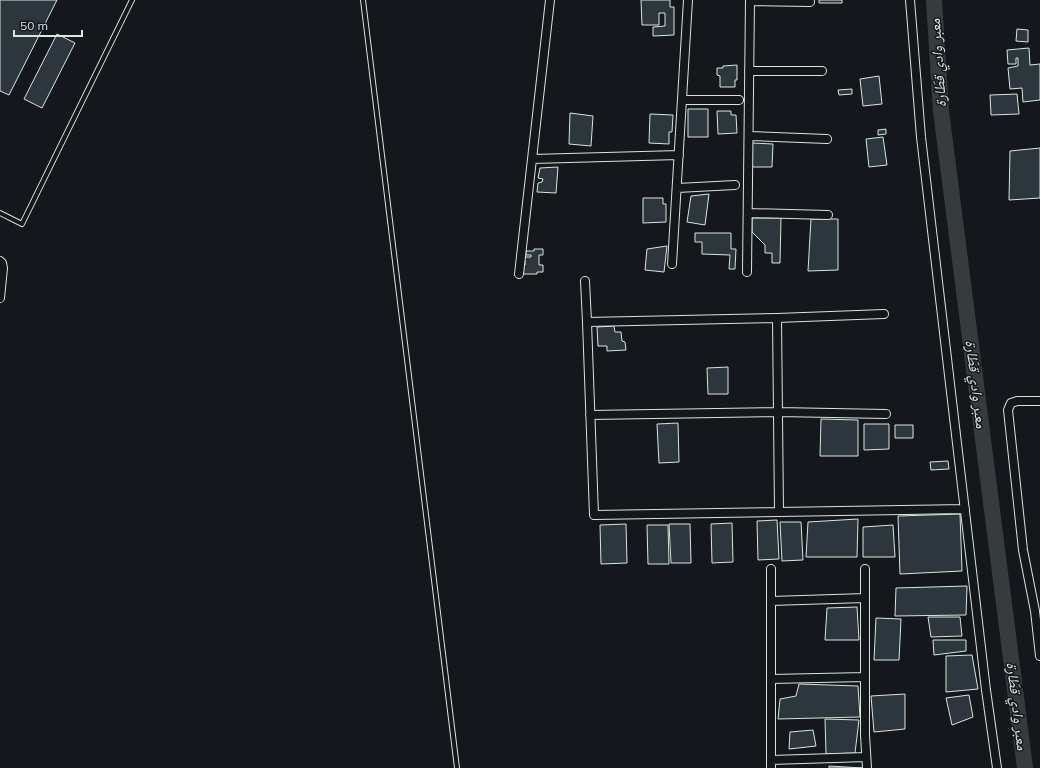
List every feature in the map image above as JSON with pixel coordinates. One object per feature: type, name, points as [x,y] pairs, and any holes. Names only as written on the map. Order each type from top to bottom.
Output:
[{"type":"street","points":[[519,274],[550,0]]},
{"type":"street","points":[[672,264],[688,0]]},
{"type":"street","points":[[747,272],[750,0],[810,2]]},
{"type":"street","points":[[910,0],[921,137],[986,690],[997,768]]},
{"type":"street","points":[[749,71],[822,71]]},
{"type":"street","points":[[682,100],[739,100]]},
{"type":"street","points":[[749,136],[827,139]]},
{"type":"street","points":[[532,159],[679,155]]},
{"type":"street","points":[[677,188],[735,185]]},
{"type":"street","points":[[748,213],[828,215]]},
{"type":"street","points":[[0,261],[3,268],[0,298]]},
{"type":"street","points":[[585,281],[594,515],[965,509]]},
{"type":"street","points":[[587,322],[884,314]]},
{"type":"street","points":[[777,318],[779,512]]},
{"type":"street","points":[[1040,400],[1017,401],[1010,403],[1008,410],[1023,550],[1037,611],[1040,656]]},
{"type":"street","points":[[590,415],[778,412],[886,414]]},
{"type":"street","points":[[770,568],[771,764],[866,757]]},
{"type":"street","points":[[865,569],[865,735],[867,768]]},
{"type":"street","points":[[771,601],[865,598]]},
{"type":"street","points":[[771,679],[865,677]]},
{"type":"lane","points":[[0,213],[22,224],[132,0]]},
{"type":"lane","points":[[363,0],[457,768]]},
{"type":"building","points":[[0,0],[57,0],[9,95],[0,91]]},
{"type":"building","points":[[641,0],[670,0],[670,7],[674,7],[674,35],[653,36],[653,27],[665,26],[665,13],[659,13],[659,25],[642,25]]},
{"type":"building","points":[[819,0],[842,0],[842,3],[819,3]]},
{"type":"building","points":[[1017,29],[1028,30],[1028,42],[1016,41]]},
{"type":"building","points":[[57,34],[75,43],[42,108],[24,99]]},
{"type":"building","points":[[1029,48],[1030,65],[1040,64],[1040,100],[1023,102],[1022,88],[1010,89],[1008,68],[1018,66],[1018,58],[1016,58],[1016,64],[1008,64],[1007,50]]},
{"type":"building","points":[[737,65],[737,80],[735,80],[735,87],[720,87],[720,76],[717,75],[717,68]]},
{"type":"building","points":[[879,76],[882,104],[863,106],[860,79]]},
{"type":"building","points":[[852,89],[852,94],[839,95],[838,90]]},
{"type":"building","points":[[1017,94],[1019,114],[991,115],[990,95]]},
{"type":"building","points":[[688,109],[708,109],[708,137],[688,137]]},
{"type":"building","points":[[717,111],[731,111],[731,115],[736,115],[737,133],[718,134]]},
{"type":"building","points":[[570,113],[593,116],[591,146],[569,144]]},
{"type":"building","points":[[650,114],[673,115],[672,132],[669,132],[669,144],[649,143]]},
{"type":"building","points":[[886,129],[886,134],[878,135],[878,130]]},
{"type":"building","points":[[883,137],[887,165],[869,167],[866,139]]},
{"type":"building","points":[[752,143],[773,144],[772,167],[752,167]]},
{"type":"building","points":[[1040,148],[1040,198],[1009,200],[1010,151]]},
{"type":"building","points":[[558,167],[556,193],[537,192],[538,183],[542,182],[543,179],[538,178],[540,168]]},
{"type":"building","points":[[709,194],[705,225],[687,222],[691,196]]},
{"type":"building","points":[[643,198],[663,198],[663,204],[666,204],[666,222],[643,223]]},
{"type":"building","points":[[752,218],[781,218],[780,263],[772,263],[772,253],[765,253],[765,245],[752,232]]},
{"type":"building","points":[[811,219],[838,219],[838,270],[808,271]]},
{"type":"building","points":[[695,233],[731,233],[731,249],[736,249],[735,269],[729,269],[730,255],[702,254],[702,242],[695,242]]},
{"type":"building","points":[[667,246],[664,272],[645,270],[647,249]]},
{"type":"building","points":[[534,249],[543,249],[543,255],[539,255],[539,265],[543,265],[543,272],[537,272],[537,274],[523,274],[523,265],[525,265],[525,261],[522,261],[522,257],[531,257],[531,255],[526,255],[526,251],[534,251]]},
{"type":"building","points":[[614,326],[615,332],[621,332],[622,341],[625,342],[626,350],[607,351],[607,346],[598,346],[597,327]]},
{"type":"building","points":[[728,367],[728,394],[708,394],[707,368]]},
{"type":"building","points":[[821,419],[858,420],[858,456],[820,456]]},
{"type":"building","points":[[678,423],[679,462],[659,463],[657,424]]},
{"type":"building","points":[[864,424],[889,424],[889,449],[864,450]]},
{"type":"building","points":[[895,425],[913,425],[913,438],[895,438]]},
{"type":"building","points":[[948,461],[949,469],[931,470],[930,462]]},
{"type":"building","points":[[960,514],[962,571],[900,574],[898,516]]},
{"type":"building","points":[[858,519],[857,557],[806,557],[808,522]]},
{"type":"building","points":[[777,520],[779,559],[758,560],[757,521]]},
{"type":"building","points":[[780,522],[801,522],[803,560],[782,561]]},
{"type":"building","points":[[732,523],[733,562],[712,563],[711,524]]},
{"type":"building","points":[[626,524],[627,563],[601,564],[600,525]]},
{"type":"building","points":[[669,524],[690,524],[691,563],[671,563]]},
{"type":"building","points":[[647,525],[668,525],[669,564],[648,564]]},
{"type":"building","points":[[893,525],[895,557],[863,557],[863,527]]},
{"type":"building","points":[[967,586],[966,615],[895,616],[896,588]]},
{"type":"building","points":[[857,607],[859,640],[825,640],[827,608]]},
{"type":"building","points":[[928,617],[960,617],[962,636],[931,637]]},
{"type":"building","points":[[876,618],[901,619],[899,660],[874,660]]},
{"type":"building","points":[[933,640],[966,640],[966,651],[934,655]]},
{"type":"building","points":[[972,655],[978,689],[946,692],[946,656]]},
{"type":"building","points":[[799,684],[858,686],[860,717],[778,719],[780,699],[796,696]]},
{"type":"building","points":[[905,694],[905,729],[874,732],[871,696]]},
{"type":"building","points":[[969,695],[973,717],[952,725],[946,698]]},
{"type":"building","points":[[825,719],[859,720],[855,753],[826,754]]},
{"type":"building","points":[[813,730],[816,746],[789,749],[790,732]]},
{"type":"building","points":[[829,766],[863,768],[829,768]]},
{"type":"waterway","name":"معبر وادي قطّارة","points":[[934,0],[941,111],[1025,768]]}]
